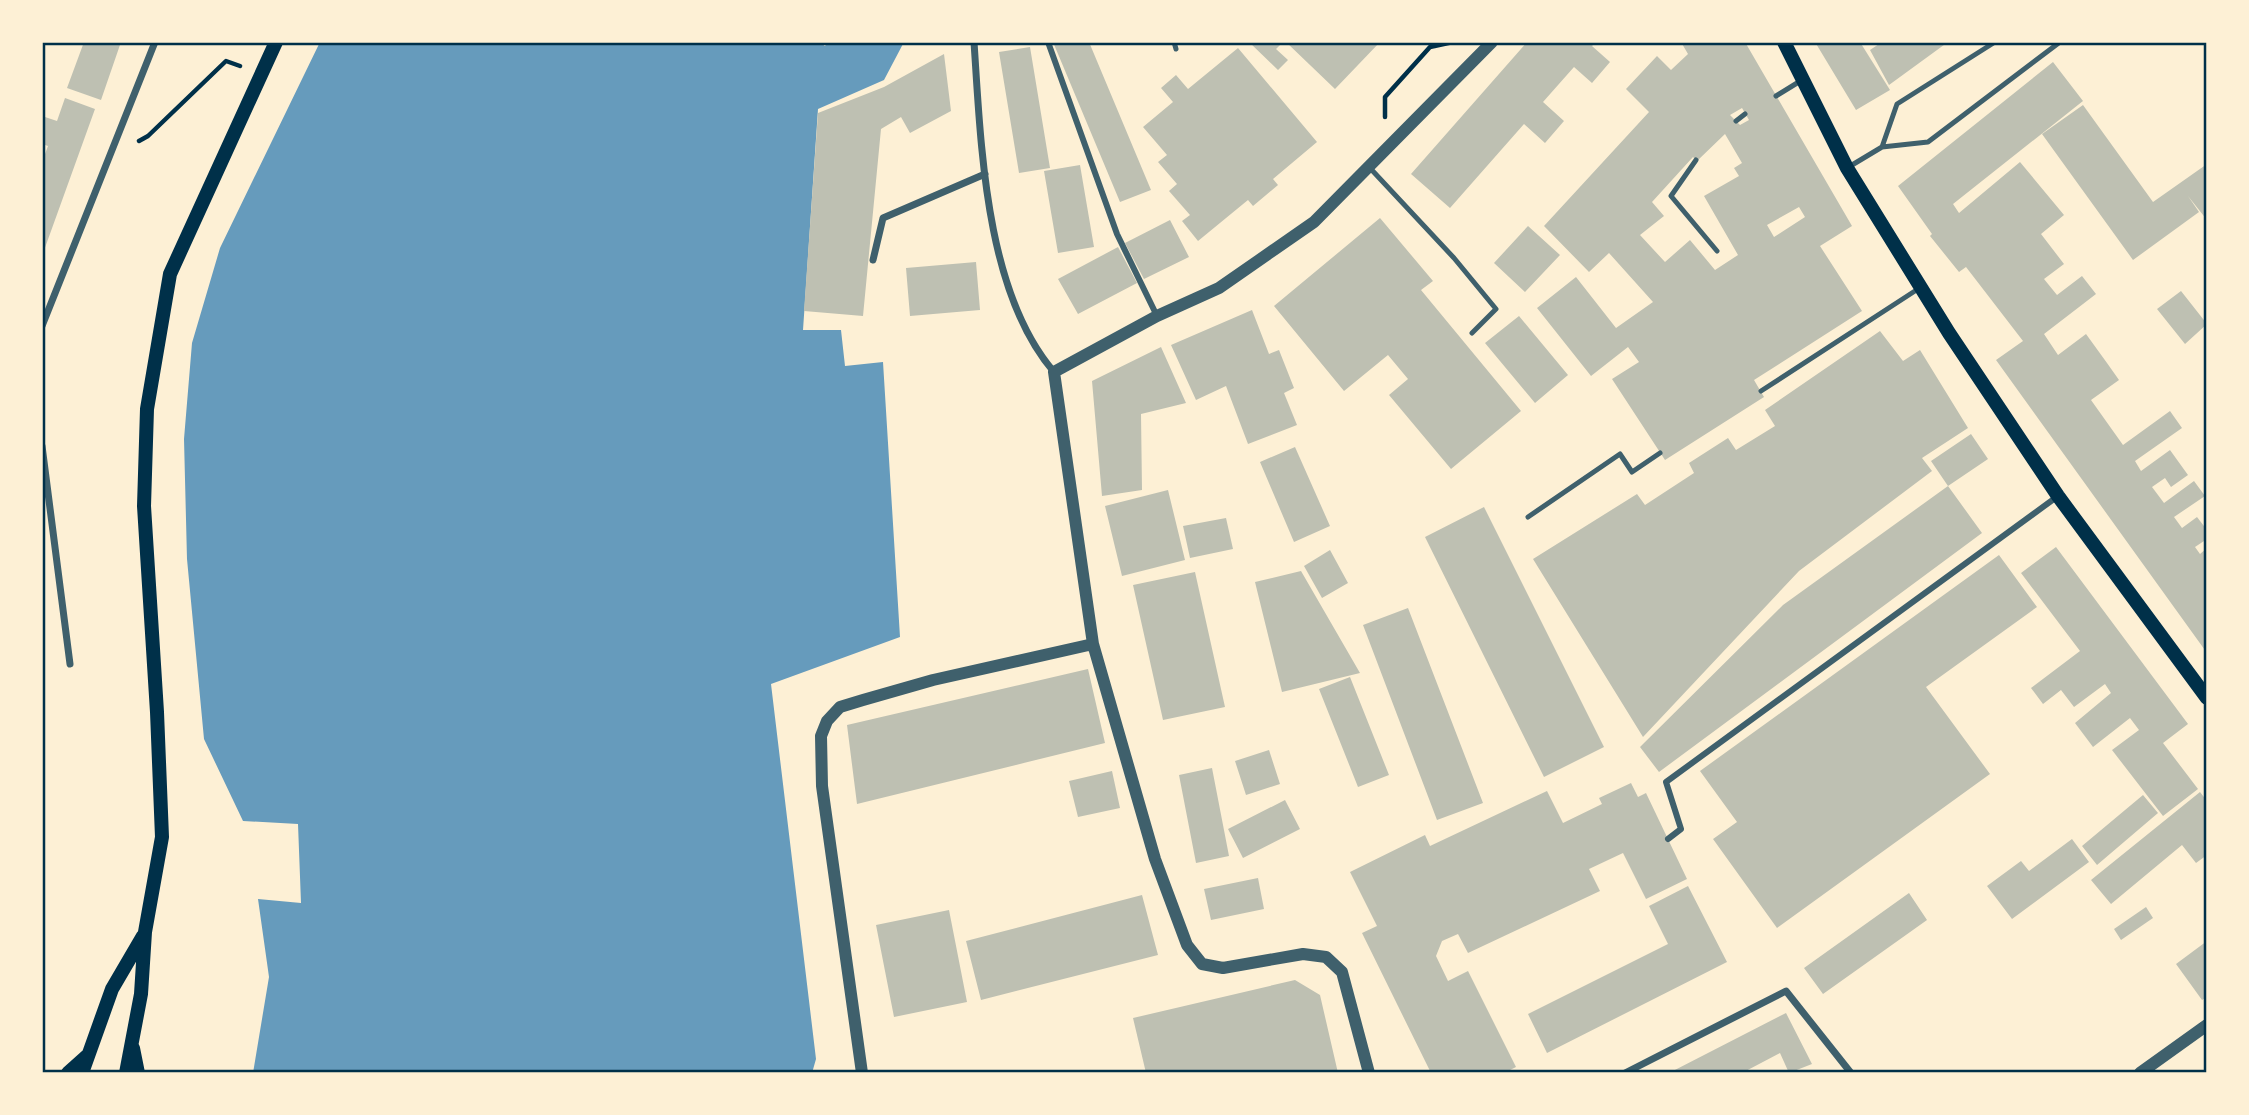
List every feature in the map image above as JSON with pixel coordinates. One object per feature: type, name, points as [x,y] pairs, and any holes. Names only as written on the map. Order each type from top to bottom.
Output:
[{"type":"main road","points":[[126,1073],[141,994],[145,932],[162,836],[158,712],[144,506],[147,410],[170,274],[276,42]]},
{"type":"main road","points":[[1784,42],[1805,79],[1847,168],[1921,287],[2058,496],[2207,698]]},
{"type":"main road","points":[[82,1073],[112,989],[145,932]]},
{"type":"main road","points":[[132,1044],[138,1073]]},
{"type":"main road","points":[[68,1073],[87,1056]]},
{"type":"street","points":[[42,326],[155,42]]},
{"type":"street","points":[[974,42],[985,174],[993,224],[1015,310],[1030,341],[1055,372],[1093,643],[1155,859],[1187,945],[1202,964],[1223,968],[1303,954],[1326,957],[1342,972],[1369,1073]]},
{"type":"street","points":[[1048,42],[1117,234],[1157,316]]},
{"type":"street","points":[[1055,372],[1157,316],[1219,288],[1314,222],[1492,42]]},
{"type":"street","points":[[873,260],[883,218],[985,174]]},
{"type":"street","points":[[42,446],[70,664]]},
{"type":"street","points":[[1668,839],[1681,829],[1666,782],[2058,496]]},
{"type":"street","points":[[862,1073],[822,786],[821,736],[827,721],[840,707],[863,700],[933,680],[1093,643]]},
{"type":"street","points":[[1625,1073],[1786,991],[1851,1073]]},
{"type":"street","points":[[2140,1073],[2207,1025]]},
{"type":"lane","points":[[1882,147],[1898,104],[1995,42]]},
{"type":"lane","points":[[1847,168],[1882,147],[1928,142],[2060,42]]},
{"type":"lane","points":[[1776,96],[1805,79]]},
{"type":"lane","points":[[1736,121],[1745,114]]},
{"type":"lane","points":[[1696,160],[1671,196],[1717,251]]},
{"type":"lane","points":[[1369,167],[1454,258],[1496,309],[1472,333]]},
{"type":"lane","points":[[1760,391],[1921,287]]},
{"type":"lane","points":[[1528,517],[1620,454],[1632,472],[1660,453]]},
{"type":"path","points":[[1385,151],[1385,97],[1430,47],[1453,42]]},
{"type":"path","points":[[142,141],[226,61]]},
{"type":"water","points":[[320,42],[819,42],[825,46],[828,42],[904,42],[884,80],[818,109],[803,330],[841,330],[845,366],[883,362],[900,637],[771,684],[816,1059],[812,1073],[253,1073],[269,977],[258,899],[301,903],[298,824],[243,821],[204,739],[187,559],[184,439],[192,343],[220,248]]},
{"type":"building","points":[[84,42],[121,42],[101,100],[67,88]]},
{"type":"building","points":[[1053,42],[1089,42],[1151,190],[1120,202]]},
{"type":"building","points":[[1249,42],[1283,42],[1276,49],[1288,60],[1278,70]]},
{"type":"building","points":[[1286,42],[1380,42],[1335,89]]},
{"type":"building","points":[[1527,42],[1596,42],[1592,46],[1610,62],[1592,83],[1574,67],[1543,102],[1564,121],[1545,143],[1524,124],[1450,208],[1411,174]]},
{"type":"building","points":[[1681,42],[1745,42],[1852,226],[1820,246],[1862,311],[1754,380],[1764,397],[1665,460],[1612,379],[1639,362],[1628,347],[1591,376],[1537,308],[1576,277],[1616,328],[1653,302],[1609,253],[1589,272],[1544,226],[1649,112],[1626,89],[1657,56],[1671,70],[1688,54]],"holes":[[[1742,108],[1749,120],[1740,125],[1730,115]],[[1725,134],[1742,163],[1734,168],[1739,176],[1704,196],[1738,255],[1715,270],[1690,240],[1665,262],[1640,235],[1664,216],[1652,202],[1693,157],[1697,161]],[[1799,207],[1805,217],[1774,237],[1767,225]]]},
{"type":"building","points":[[1815,42],[1860,42],[1890,90],[1856,110]]},
{"type":"building","points":[[1882,42],[1948,42],[1889,85],[1870,50]]},
{"type":"building","points":[[1030,47],[1050,168],[1019,173],[999,52]]},
{"type":"building","points":[[1238,48],[1317,142],[1273,179],[1278,185],[1253,206],[1248,200],[1198,241],[1182,221],[1190,215],[1169,191],[1177,184],[1158,162],[1167,155],[1143,127],[1173,102],[1161,88],[1176,75],[1188,89]]},
{"type":"building","points":[[944,54],[951,111],[910,133],[901,117],[881,129],[863,316],[804,311],[818,113],[884,87]]},
{"type":"building","points":[[2053,62],[2083,101],[1953,204],[1959,213],[2020,162],[2064,215],[2041,234],[2064,264],[2044,279],[2057,295],[2082,276],[2096,294],[2044,334],[2058,355],[2086,334],[2107,363],[2119,380],[2091,400],[2123,445],[2170,411],[2182,428],[2135,461],[2141,471],[2170,450],[2188,475],[2171,487],[2165,478],[2152,487],[2164,503],[2194,481],[2205,496],[2174,517],[2182,528],[2197,517],[2207,530],[2207,539],[2195,547],[2200,554],[2207,548],[2207,653],[1996,360],[2023,341],[1966,267],[1959,272],[1930,236],[1932,234],[1898,186]]},
{"type":"building","points":[[65,98],[95,109],[42,256],[42,162],[48,146],[42,144],[42,126],[45,117],[57,121]]},
{"type":"building","points":[[2083,105],[2153,202],[2207,164],[2207,220],[2188,196],[2199,212],[2133,260],[2042,134]]},
{"type":"building","points":[[1080,165],[1094,247],[1058,253],[1044,171]]},
{"type":"building","points":[[1380,218],[1433,281],[1421,290],[1521,411],[1451,469],[1389,395],[1408,379],[1388,355],[1344,391],[1274,306]]},
{"type":"building","points":[[1170,220],[1189,257],[1144,279],[1125,243]]},
{"type":"building","points":[[1528,226],[1560,255],[1525,292],[1494,263]]},
{"type":"building","points":[[1118,247],[1137,283],[1078,314],[1058,279]]},
{"type":"building","points":[[976,262],[980,310],[910,316],[906,268]]},
{"type":"building","points":[[2181,291],[2207,324],[2185,344],[2157,309]]},
{"type":"building","points":[[1252,310],[1269,354],[1279,350],[1294,388],[1284,393],[1297,425],[1248,444],[1226,386],[1196,400],[1171,345]]},
{"type":"building","points":[[1519,316],[1568,375],[1535,403],[1485,343]]},
{"type":"building","points":[[1880,331],[1903,361],[1920,350],[1968,428],[1922,458],[1932,471],[1799,571],[1643,737],[1533,559],[1637,494],[1645,505],[1694,473],[1689,463],[1728,438],[1736,450],[1775,426],[1765,410]]},
{"type":"building","points":[[1161,347],[1186,403],[1141,414],[1142,490],[1102,496],[1092,381]]},
{"type":"building","points":[[1971,434],[1988,459],[1948,486],[1931,461]]},
{"type":"building","points":[[1295,447],[1330,526],[1294,542],[1260,462]]},
{"type":"building","points":[[1948,486],[1982,533],[1659,772],[1640,747],[1783,605]]},
{"type":"building","points":[[1168,490],[1185,560],[1122,576],[1105,506]]},
{"type":"building","points":[[1484,507],[1604,747],[1544,777],[1425,537]]},
{"type":"building","points":[[1226,518],[1233,549],[1190,558],[1183,526]]},
{"type":"building","points":[[2056,547],[2188,724],[2163,743],[2198,789],[2163,816],[2112,750],[2139,730],[2130,718],[2093,747],[2075,723],[2111,693],[2105,684],[2074,707],[2061,690],[2043,704],[2031,688],[2080,651],[2021,573]]},
{"type":"building","points":[[1330,550],[1348,583],[1322,598],[1304,566]]},
{"type":"building","points":[[1999,555],[2037,607],[1926,687],[1990,774],[1777,928],[1713,839],[1737,822],[1700,771]]},
{"type":"building","points":[[1301,571],[1360,673],[1282,692],[1255,582]]},
{"type":"building","points":[[1195,572],[1225,707],[1163,720],[1133,585]]},
{"type":"building","points":[[1408,608],[1483,803],[1437,820],[1363,625]]},
{"type":"building","points":[[1088,669],[1105,743],[857,804],[847,725]]},
{"type":"building","points":[[1350,677],[1389,775],[1358,787],[1319,689]]},
{"type":"building","points":[[1269,750],[1280,784],[1246,795],[1235,761]]},
{"type":"building","points":[[1212,768],[1229,856],[1196,863],[1179,775]]},
{"type":"building","points":[[1112,771],[1120,808],[1078,817],[1069,781]]},
{"type":"building","points":[[1631,783],[1638,797],[1646,793],[1687,879],[1646,899],[1623,853],[1589,869],[1600,891],[1468,953],[1458,934],[1442,941],[1436,956],[1448,981],[1468,971],[1516,1067],[1504,1073],[1431,1073],[1362,933],[1377,926],[1350,872],[1425,835],[1430,846],[1547,791],[1563,823],[1602,804],[1599,798]]},
{"type":"building","points":[[2200,792],[2207,801],[2207,855],[2196,863],[2182,845],[2111,904],[2091,880]]},
{"type":"building","points":[[2143,795],[2158,813],[2097,865],[2082,846]]},
{"type":"building","points":[[1285,800],[1300,829],[1243,858],[1228,829]]},
{"type":"building","points":[[2072,839],[2089,862],[2012,919],[1987,886],[2021,861],[2029,871]]},
{"type":"building","points":[[1258,878],[1264,909],[1211,920],[1204,889]]},
{"type":"building","points":[[1688,886],[1727,962],[1547,1053],[1528,1014],[1668,944],[1649,906]]},
{"type":"building","points":[[1909,893],[1927,920],[1823,994],[1804,968]]},
{"type":"building","points":[[1142,895],[1158,955],[981,1000],[966,941]]},
{"type":"building","points":[[2146,907],[2153,918],[2121,940],[2114,929]]},
{"type":"building","points":[[949,910],[967,1002],[894,1017],[876,925]]},
{"type":"building","points":[[2207,941],[2207,997],[2202,1000],[2176,964]]},
{"type":"building","points":[[1295,980],[1320,995],[1338,1073],[1254,1073],[1253,1070],[1238,1073],[1146,1073],[1133,1018]]},
{"type":"building","points":[[1786,1013],[1812,1064],[1789,1073],[1780,1053],[1742,1073],[1669,1073]]}]
